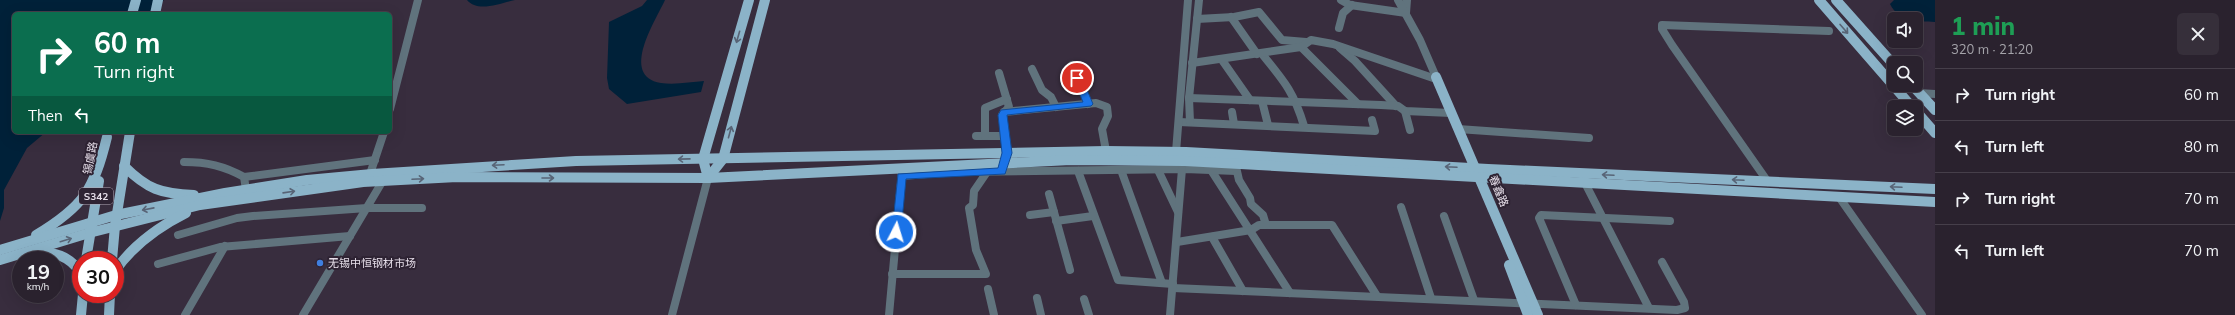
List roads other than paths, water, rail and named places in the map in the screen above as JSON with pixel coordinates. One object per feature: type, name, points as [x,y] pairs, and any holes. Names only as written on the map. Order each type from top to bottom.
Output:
[{"type":"main road","points":[[133,12],[136,0]]},
{"type":"main road","points":[[155,12],[158,0]]},
{"type":"main road","points":[[708,178],[703,159],[749,0]]},
{"type":"main road","points":[[708,178],[723,159],[765,0]]},
{"type":"main road","points":[[1819,0],[1906,100]]},
{"type":"main road","points":[[1836,0],[1887,57]]},
{"type":"main road","name":"春鑫路","points":[[1435,75],[1477,174],[1479,191],[1528,303],[1538,315]]},
{"type":"main road","points":[[1920,93],[1935,110]]},
{"type":"main road","points":[[1923,119],[1935,133]]},
{"type":"main road","points":[[3,253],[51,226],[84,199],[92,187],[100,167],[108,134]]},
{"type":"main road","name":"锡虞路","points":[[87,251],[89,233],[108,134]]},
{"type":"main road","name":"S342","points":[[113,251],[114,226],[130,134]]},
{"type":"main road","points":[[29,251],[246,190],[307,180],[370,174],[385,177],[708,178],[902,172],[1106,151],[1176,152],[1585,183],[1935,202]]},
{"type":"main road","points":[[3,253],[91,222],[116,215],[210,200],[316,188],[385,177],[576,161],[723,159],[1004,162],[1078,160],[1185,161],[1236,168],[1768,182],[1935,189]]},
{"type":"main road","points":[[124,166],[141,183],[159,192],[210,200]]},
{"type":"main road","points":[[124,259],[149,235],[210,200]]},
{"type":"main road","points":[[81,315],[82,303]]},
{"type":"main road","points":[[109,315],[110,303]]},
{"type":"main road","name":"春鑫路","points":[[1528,303],[1528,315]]},
{"type":"street","points":[[392,101],[418,0]]},
{"type":"street","points":[[1176,152],[1188,0]]},
{"type":"street","points":[[1190,122],[1189,98],[1198,0]]},
{"type":"street","points":[[1341,0],[1345,4],[1406,13]]},
{"type":"street","points":[[1398,0],[1406,13],[1435,75]]},
{"type":"street","points":[[1406,13],[1407,0]]},
{"type":"street","points":[[1339,28],[1343,13],[1352,5]]},
{"type":"street","points":[[1197,19],[1231,17],[1259,12],[1282,40],[1304,44],[1358,104]]},
{"type":"street","points":[[1231,17],[1260,54],[1287,84],[1297,102],[1304,126]]},
{"type":"street","points":[[1768,182],[1672,45],[1662,29],[1662,25],[1829,31]]},
{"type":"street","points":[[1192,63],[1260,54],[1304,44],[1311,40],[1337,45],[1435,75]]},
{"type":"street","points":[[1337,45],[1355,61],[1396,106],[1405,111],[1451,113]]},
{"type":"street","points":[[1222,60],[1250,100]]},
{"type":"street","points":[[1072,65],[1088,104]]},
{"type":"street","points":[[1032,69],[1042,90],[1051,97],[1056,107]]},
{"type":"street","points":[[999,73],[1009,107],[1002,115],[1004,162]]},
{"type":"street","points":[[1920,93],[1935,94]]},
{"type":"street","points":[[984,136],[985,108],[1007,98]]},
{"type":"street","points":[[1189,98],[1396,106]]},
{"type":"street","points":[[1262,101],[1268,125]]},
{"type":"street","points":[[1004,112],[1102,104],[1107,107],[1108,116],[1101,126],[1106,151]]},
{"type":"street","points":[[1405,111],[1410,130]]},
{"type":"street","points":[[1232,112],[1234,124]]},
{"type":"street","points":[[1179,122],[1304,126],[1375,131],[1372,120]]},
{"type":"street","points":[[1458,129],[1589,138]]},
{"type":"street","points":[[370,174],[383,134]]},
{"type":"street","points":[[976,136],[1004,136]]},
{"type":"street","points":[[184,162],[211,161],[244,177],[375,160]]},
{"type":"street","points":[[892,274],[986,274],[976,250],[969,208],[973,205],[974,191],[987,172],[1004,162],[1078,171],[1182,169],[1211,170],[1236,168],[1251,204],[1263,215],[1266,225]]},
{"type":"street","points":[[1170,315],[1182,169]]},
{"type":"street","points":[[1121,170],[1162,283]]},
{"type":"street","points":[[1158,170],[1179,214]]},
{"type":"street","points":[[1211,170],[1252,230],[1290,293]]},
{"type":"street","points":[[1078,171],[1093,216],[1118,280],[1243,291],[1649,308],[1685,308],[1684,302],[1662,262]]},
{"type":"street","points":[[889,315],[902,172],[987,172]]},
{"type":"street","points":[[244,177],[246,190]]},
{"type":"street","points":[[302,315],[385,177]]},
{"type":"street","points":[[672,315],[708,178]]},
{"type":"street","points":[[1585,183],[1649,308]]},
{"type":"street","points":[[1049,194],[1070,270]]},
{"type":"street","points":[[1839,197],[1922,315]]},
{"type":"street","points":[[1402,207],[1431,298]]},
{"type":"street","points":[[178,235],[237,218],[367,208],[422,208]]},
{"type":"street","points":[[1030,215],[1054,212]]},
{"type":"street","points":[[1576,305],[1539,218],[1541,215],[1670,221]]},
{"type":"street","points":[[1056,221],[1093,216]]},
{"type":"street","points":[[1444,216],[1474,300]]},
{"type":"street","points":[[1177,242],[1252,230],[1259,225],[1332,225],[1377,296]]},
{"type":"street","points":[[158,264],[225,246],[350,236]]},
{"type":"street","points":[[1212,237],[1243,291]]},
{"type":"street","points":[[185,315],[225,246]]},
{"type":"street","points":[[988,289],[994,315]]},
{"type":"street","points":[[1037,298],[1041,315]]},
{"type":"street","points":[[1084,299],[1089,315]]},
{"type":"water","points":[[0,0],[164,0],[152,12],[12,12],[12,134],[44,134],[27,148],[4,190],[4,208],[0,221]]},
{"type":"water","points":[[467,0],[515,0],[483,7],[472,4]]},
{"type":"water","points":[[647,0],[665,0],[644,46],[641,59],[643,70],[649,78],[666,84],[704,81],[701,92],[627,104],[609,89],[607,78],[609,22],[642,6]]},
{"type":"water","points":[[1894,0],[1935,0],[1935,22],[1923,21],[1923,12],[1896,12],[1890,4]]},
{"type":"place","name":"无锡中恒钢材市场","points":[[320,263]]}]
